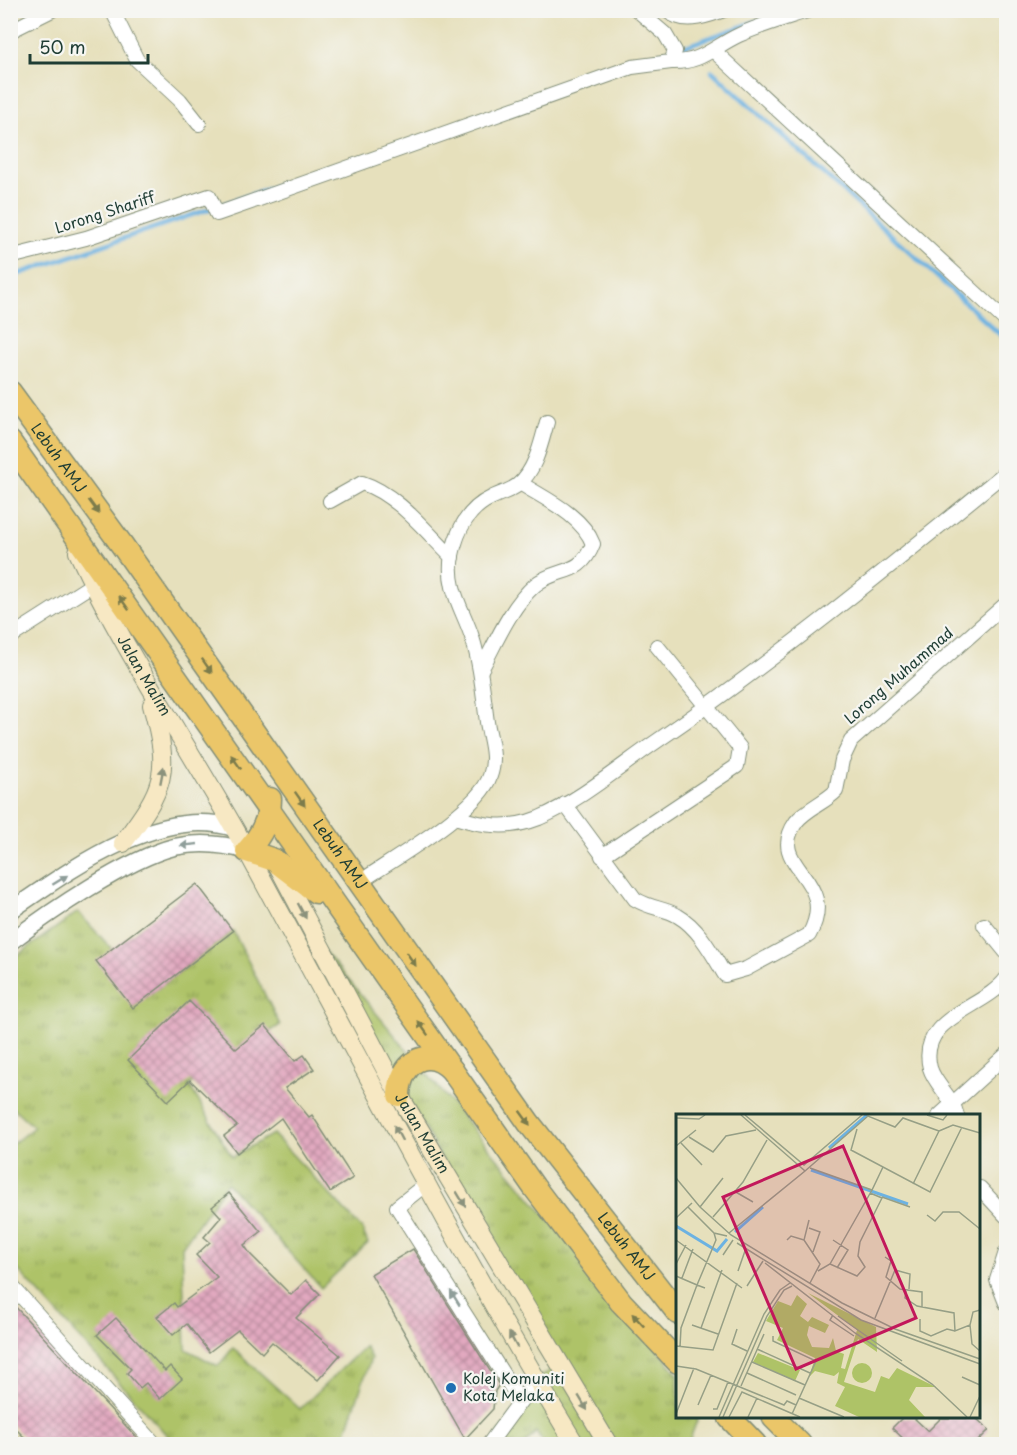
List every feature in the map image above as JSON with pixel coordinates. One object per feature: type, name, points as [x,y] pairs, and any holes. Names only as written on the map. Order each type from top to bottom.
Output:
[{"type":"highway","name":"Lebuh AMJ","points":[[10,392],[529,1123],[676,1310]]},
{"type":"highway","name":"Lebuh AMJ","points":[[10,442],[534,1188],[621,1302],[676,1360]]},
{"type":"highway","points":[[255,734],[268,770],[270,810],[252,845],[304,879],[380,967]]},
{"type":"highway","points":[[399,1095],[399,1079],[407,1067],[420,1059],[433,1058],[445,1063],[455,1073]]},
{"type":"highway","points":[[731,1419],[755,1444]]},
{"type":"highway","points":[[775,1419],[800,1444]]},
{"type":"main road","name":"Jalan Malim","points":[[63,517],[93,584],[147,684],[234,828]]},
{"type":"main road","points":[[123,843],[155,798],[164,766],[162,740],[147,684]]},
{"type":"main road","points":[[234,828],[252,845]]},
{"type":"main road","name":"Jalan Malim","points":[[252,845],[426,1184],[536,1380],[575,1444]]},
{"type":"main road","name":"Jalan Malim","points":[[274,860],[399,1095],[608,1444]]},
{"type":"street","points":[[10,31],[52,10]]},
{"type":"street","points":[[112,10],[137,60],[180,100],[199,123]]},
{"type":"street","points":[[637,10],[660,30],[673,57],[683,63],[702,58],[739,35],[810,10]]},
{"type":"street","points":[[660,30],[667,11],[677,18],[694,19],[724,10]]},
{"type":"street","points":[[714,51],[1006,321]]},
{"type":"street","name":"Lorong Shariff","points":[[10,257],[86,238],[209,195],[217,214],[632,67],[673,57]]},
{"type":"street","points":[[357,883],[455,817],[474,800],[490,777],[494,758],[481,670],[471,635],[453,594],[452,558],[457,536],[465,520],[478,505],[520,483],[531,468],[547,422]]},
{"type":"street","points":[[455,817],[496,828],[538,818],[565,804],[708,706],[890,567],[1006,472]]},
{"type":"street","points":[[330,501],[362,483],[373,487],[401,508],[452,558]]},
{"type":"street","points":[[481,670],[525,596],[537,583],[579,566],[588,556],[593,544],[588,532],[577,521],[520,483]]},
{"type":"street","points":[[10,637],[93,584]]},
{"type":"street","name":"Lorong Muhammad","points":[[602,856],[635,899],[650,908],[678,916],[689,925],[725,975],[746,969],[809,935],[818,915],[819,904],[815,892],[792,861],[788,848],[790,835],[796,823],[836,790],[842,760],[851,741],[1006,604]]},
{"type":"street","points":[[565,804],[602,856],[737,766],[740,748],[657,646]]},
{"type":"street","points":[[10,911],[89,861],[123,843],[163,827],[181,823],[218,822],[234,828]]},
{"type":"street","points":[[10,942],[98,884],[154,854],[192,844],[252,845]]},
{"type":"street","points":[[984,925],[1006,952]]},
{"type":"street","points":[[1006,979],[986,999],[956,1013],[943,1024],[933,1040],[928,1055],[931,1070],[956,1110],[1006,1055]]},
{"type":"street","points":[[426,1184],[397,1207],[520,1401]]},
{"type":"street","points":[[981,1189],[1006,1216]]},
{"type":"street","points":[[1006,1252],[997,1280],[1006,1303]]},
{"type":"street","points":[[10,1284],[155,1444]]},
{"type":"street","points":[[489,1444],[536,1380]]},
{"type":"street","points":[[10,1440],[15,1444]]},
{"type":"green space","points":[[78,912],[152,993],[233,931],[280,1025],[189,1085],[232,1157],[273,1134],[362,1229],[368,1243],[321,1288],[227,1183],[182,1247],[186,1349],[218,1366],[233,1348],[300,1409],[365,1346],[371,1358],[342,1444],[171,1444],[172,1441],[11,1262],[11,1145],[34,1127],[11,1106],[11,960]]},
{"type":"green space","points":[[320,946],[676,1372],[676,1419],[698,1419],[688,1444],[545,1444],[536,1432],[525,1444],[491,1444],[536,1380],[560,1364]]},
{"type":"building","points":[[197,884],[233,931],[133,1008],[96,961]]},
{"type":"building","points":[[189,1001],[236,1049],[265,1025],[295,1061],[304,1055],[314,1069],[285,1088],[309,1117],[312,1115],[353,1178],[330,1192],[281,1118],[237,1153],[224,1136],[237,1126],[190,1080],[168,1101],[128,1060]]},
{"type":"building","points":[[229,1193],[261,1232],[244,1245],[251,1255],[291,1295],[306,1280],[320,1294],[296,1318],[340,1355],[318,1380],[272,1342],[262,1353],[238,1330],[209,1352],[187,1324],[173,1335],[157,1317],[174,1303],[177,1307],[217,1277],[196,1255],[210,1242],[204,1237],[221,1217],[212,1207]]},
{"type":"building","points":[[413,1249],[499,1385],[495,1391],[493,1409],[465,1439],[371,1274]]},
{"type":"building","points":[[10,1301],[138,1439],[133,1444],[31,1444],[10,1423]]},
{"type":"building","points":[[116,1318],[165,1371],[170,1366],[182,1379],[160,1399],[146,1383],[140,1388],[127,1373],[131,1369],[97,1335]]},
{"type":"building","points":[[901,1419],[915,1419],[928,1431],[940,1419],[977,1419],[989,1430],[975,1444],[909,1444],[892,1428]]},
{"type":"waterway","points":[[646,60],[757,21]]},
{"type":"waterway","points":[[712,71],[1006,340]]},
{"type":"waterway","points":[[10,277],[277,186]]},
{"type":"place","name":"Kolej Komuniti Kota Melaka","points":[[451,1388]]}]
